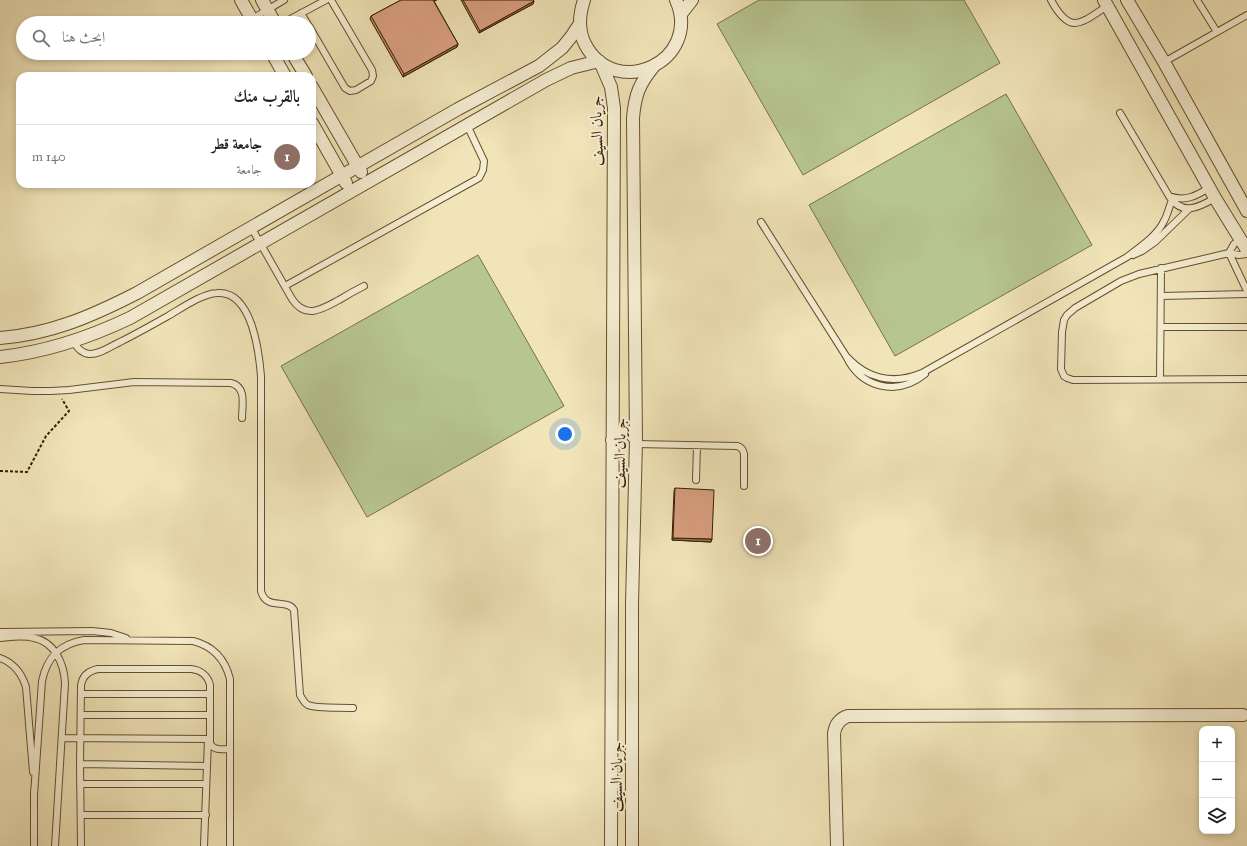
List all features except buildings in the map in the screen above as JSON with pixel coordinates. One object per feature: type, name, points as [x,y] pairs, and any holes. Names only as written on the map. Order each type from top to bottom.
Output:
[{"type":"street","points":[[241,0],[250,16]]},
{"type":"street","points":[[584,0],[581,8],[579,25],[585,45],[592,56],[600,63],[614,70],[631,72],[647,70],[663,61],[674,48],[681,31],[681,14],[676,0]]},
{"type":"street","points":[[681,14],[692,0]]},
{"type":"street","points":[[1127,0],[1164,62],[1247,211]]},
{"type":"street","points":[[1105,3],[1212,193],[1247,250]]},
{"type":"street","points":[[265,5],[271,16]]},
{"type":"street","points":[[0,338],[10,338],[55,328],[78,321],[106,309],[251,228],[458,109],[539,66],[562,48],[572,37],[579,25]]},
{"type":"street","points":[[276,60],[283,72]]},
{"type":"street","points":[[296,60],[304,72]]},
{"type":"street","points":[[0,357],[60,346],[93,335],[130,318],[558,73],[571,68],[600,63]]},
{"type":"street","name":"جريان السيف","points":[[600,63],[611,87],[614,108],[611,846]]},
{"type":"street","name":"جريان السيف","points":[[632,846],[632,604],[636,442],[633,118],[639,88],[642,81],[654,66]]},
{"type":"street","points":[[316,94],[367,182]]},
{"type":"street","points":[[458,109],[467,125]]},
{"type":"street","points":[[316,130],[351,191]]},
{"type":"street","points":[[55,328],[60,346]]},
{"type":"street","points":[[612,440],[620,431],[626,431],[631,434],[636,442]]},
{"type":"street","points":[[612,604],[619,600],[625,599],[632,604]]},
{"type":"street","points":[[837,846],[834,734],[836,725],[843,718],[848,716],[1243,715]]},
{"type":"lane","points":[[257,16],[265,5],[284,0]]},
{"type":"lane","points":[[296,16],[326,0]]},
{"type":"lane","points":[[316,38],[345,88],[350,91],[356,90],[371,81],[373,76],[372,70],[331,0]]},
{"type":"lane","points":[[1051,0],[1064,20],[1074,23],[1082,22],[1105,3]]},
{"type":"lane","points":[[1197,0],[1217,32]]},
{"type":"lane","points":[[1164,62],[1247,15]]},
{"type":"lane","points":[[1120,113],[1170,198],[1179,206],[1188,209],[1198,208],[1212,193]]},
{"type":"lane","points":[[285,286],[479,178],[483,170],[484,161],[467,125]]},
{"type":"lane","points":[[1170,198],[1181,199],[1212,193]]},
{"type":"lane","points":[[1127,257],[1160,228],[1164,222],[1170,198]]},
{"type":"lane","points":[[761,222],[846,356],[868,373],[895,379],[914,377],[930,369],[1127,257],[1142,251],[1155,242],[1188,209]]},
{"type":"lane","points":[[251,228],[285,286],[298,306],[302,309],[311,311],[320,310],[364,286]]},
{"type":"lane","points":[[1229,253],[1234,244],[1240,240]]},
{"type":"lane","points":[[1161,296],[1247,292],[1229,253]]},
{"type":"lane","points":[[1247,254],[1239,255],[1229,253],[1129,277],[1075,308],[1067,315],[1062,326],[1061,369],[1064,376],[1073,380],[1247,379]]},
{"type":"lane","points":[[1160,379],[1162,268]]},
{"type":"lane","points":[[73,342],[81,351],[88,354],[93,354],[104,350],[204,297],[224,293],[232,296],[239,303],[253,328],[257,341],[261,371],[262,596],[270,603],[287,605],[292,607],[294,610],[300,694],[302,700],[306,704],[314,706],[353,708]]},
{"type":"lane","points":[[1161,327],[1247,327]]},
{"type":"lane","points":[[0,388],[32,391],[58,391],[134,382],[230,383],[240,388],[242,394],[242,418]]},
{"type":"lane","points":[[636,442],[737,446],[742,449],[744,454],[744,486]]},
{"type":"lane","points":[[696,480],[697,445]]},
{"type":"lane","points":[[0,632],[97,631],[111,633],[130,640]]},
{"type":"lane","points":[[0,638],[33,638],[46,643],[56,653],[62,666],[65,683],[55,846]]},
{"type":"lane","points":[[34,846],[34,795],[42,681],[46,666],[56,653],[69,644],[84,640],[130,640],[193,641],[208,647],[220,657],[228,671],[230,679],[230,846]]},
{"type":"lane","points":[[0,658],[15,667],[24,680],[26,687],[34,795]]},
{"type":"lane","points":[[81,846],[80,738],[82,682],[86,674],[94,670],[102,669],[195,670],[202,672],[208,678],[210,686],[210,715],[204,846]]},
{"type":"lane","points":[[81,694],[210,694]]},
{"type":"lane","points":[[81,715],[210,715]]},
{"type":"lane","points":[[62,738],[209,739]]},
{"type":"lane","points":[[209,739],[210,744],[214,748],[230,749]]},
{"type":"lane","points":[[80,764],[207,766]]},
{"type":"lane","points":[[80,784],[206,784]]},
{"type":"lane","points":[[81,815],[206,816]]},
{"type":"path","points":[[0,471],[27,472],[46,436],[69,411],[58,391]]},
{"type":"green space","points":[[759,0],[964,0],[1000,63],[803,175],[717,24]]},
{"type":"green space","points":[[1006,94],[1092,245],[895,356],[809,205]]},
{"type":"green space","points":[[478,255],[564,406],[367,517],[281,366]]},
{"type":"place","name":"جامعة قطر","points":[[758,541]]}]
